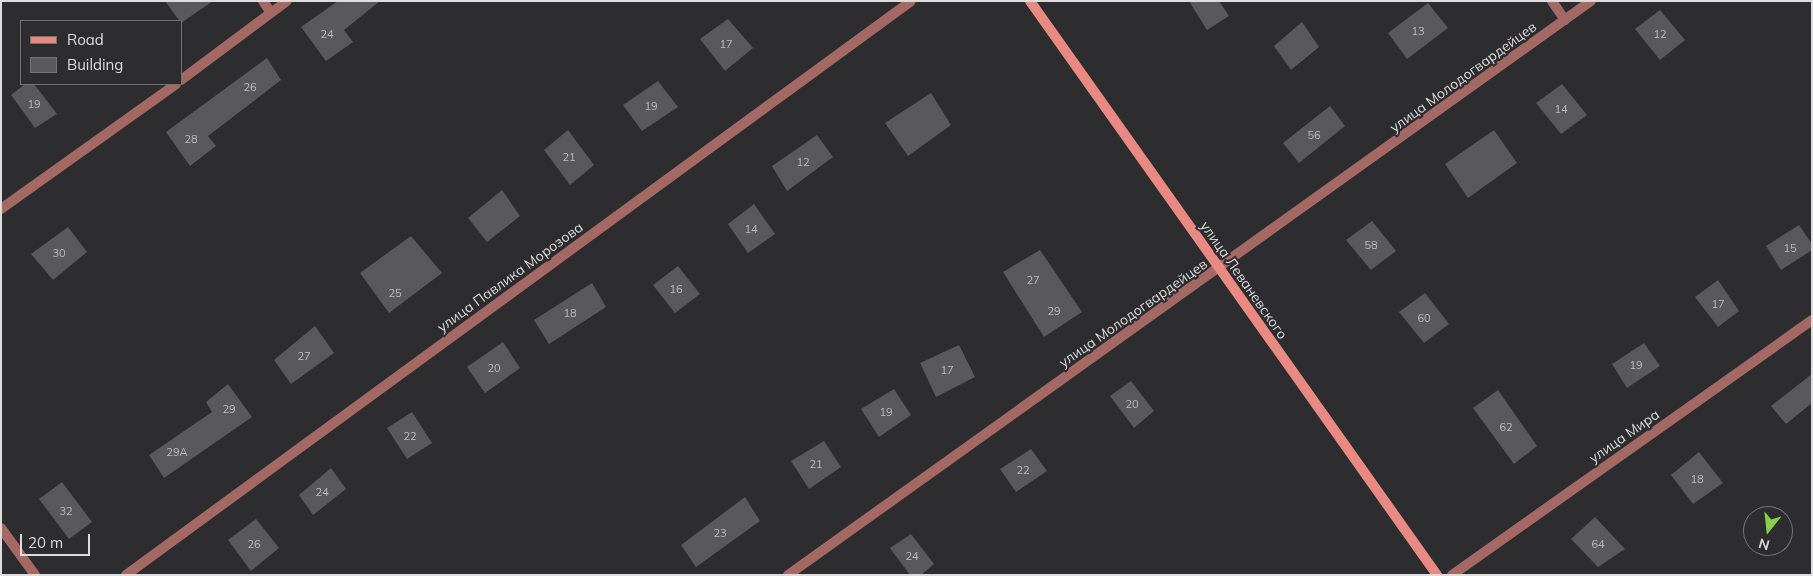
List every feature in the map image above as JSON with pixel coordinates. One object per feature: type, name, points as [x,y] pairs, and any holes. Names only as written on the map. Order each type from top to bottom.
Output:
[{"type":"street","points":[[263,1],[271,13]]},
{"type":"street","points":[[182,79],[287,1]]},
{"type":"street","name":"улица Павлика Морозова","points":[[126,575],[911,1]]},
{"type":"street","name":"улица Леваневского","points":[[1030,1],[1437,575]]},
{"type":"street","points":[[1552,1],[1565,20]]},
{"type":"street","name":"улица Молодогвардейцев","points":[[788,575],[1219,269],[1591,1]]},
{"type":"street","points":[[1,209],[175,85]]},
{"type":"street","name":"улица Мира","points":[[1452,575],[1812,320]]},
{"type":"street","points":[[1,528],[35,575]]},
{"type":"building","points":[[165,1],[213,1],[182,22],[182,20],[179,20]]},
{"type":"building","points":[[338,1],[380,1],[344,30],[353,42],[326,61],[301,27]]},
{"type":"building","points":[[1189,1],[1219,1],[1229,16],[1207,30]]},
{"type":"building","points":[[1428,3],[1448,28],[1407,59],[1388,33]]},
{"type":"building","points":[[1660,10],[1685,40],[1660,60],[1635,29]]},
{"type":"building","points":[[728,19],[753,48],[725,71],[700,39]]},
{"type":"building","points":[[1302,22],[1319,47],[1291,70],[1274,46]]},
{"type":"building","points":[[267,58],[281,80],[208,136],[216,146],[190,166],[166,132]]},
{"type":"building","points":[[658,81],[678,107],[642,131],[623,105]]},
{"type":"building","points":[[1562,84],[1587,115],[1561,134],[1536,103]]},
{"type":"building","points":[[24,85],[35,85],[57,114],[35,128],[11,95]]},
{"type":"building","points":[[931,93],[951,125],[908,156],[885,123]]},
{"type":"building","points":[[1330,106],[1345,126],[1299,163],[1283,143]]},
{"type":"building","points":[[568,130],[594,165],[570,185],[544,150]]},
{"type":"building","points":[[1494,130],[1517,163],[1468,198],[1445,164]]},
{"type":"building","points":[[817,135],[833,157],[787,191],[772,166]]},
{"type":"building","points":[[502,190],[520,216],[487,242],[468,218]]},
{"type":"building","points":[[754,204],[775,234],[748,253],[728,224]]},
{"type":"building","points":[[1372,221],[1396,251],[1371,270],[1346,240]]},
{"type":"building","points":[[1799,225],[1812,244],[1812,250],[1781,270],[1766,246]]},
{"type":"building","points":[[68,227],[87,252],[53,280],[31,254]]},
{"type":"building","points":[[411,236],[442,273],[389,313],[360,273]]},
{"type":"building","points":[[1040,250],[1082,312],[1044,337],[1003,272]]},
{"type":"building","points":[[678,266],[700,294],[675,313],[653,285]]},
{"type":"building","points":[[1718,280],[1739,311],[1718,327],[1695,297]]},
{"type":"building","points":[[592,283],[606,307],[549,344],[534,320]]},
{"type":"building","points":[[1425,293],[1449,324],[1424,343],[1399,312]]},
{"type":"building","points":[[315,326],[334,353],[291,384],[274,360]]},
{"type":"building","points":[[503,342],[520,368],[485,393],[467,367]]},
{"type":"building","points":[[1644,343],[1660,366],[1627,388],[1612,364]]},
{"type":"building","points":[[959,345],[975,377],[936,397],[920,363]]},
{"type":"building","points":[[1812,374],[1812,403],[1786,424],[1771,406]]},
{"type":"building","points":[[1131,381],[1154,411],[1134,428],[1110,396]]},
{"type":"building","points":[[228,384],[252,417],[164,478],[149,455],[212,412],[206,402]]},
{"type":"building","points":[[894,389],[911,415],[879,437],[861,409]]},
{"type":"building","points":[[1498,390],[1537,446],[1514,464],[1473,408]]},
{"type":"building","points":[[412,412],[432,443],[407,459],[387,428]]},
{"type":"building","points":[[824,441],[841,467],[809,489],[791,461]]},
{"type":"building","points":[[1031,449],[1047,471],[1016,492],[1000,469]]},
{"type":"building","points":[[1699,452],[1723,483],[1693,504],[1671,475]]},
{"type":"building","points":[[331,468],[346,489],[313,515],[299,495]]},
{"type":"building","points":[[62,482],[92,522],[69,539],[39,499]]},
{"type":"building","points":[[745,497],[760,521],[696,567],[681,545]]},
{"type":"building","points":[[1595,517],[1625,549],[1598,567],[1571,539]]},
{"type":"building","points":[[256,519],[279,548],[251,571],[228,540]]},
{"type":"building","points":[[911,534],[934,564],[921,575],[910,575],[890,548]]}]
